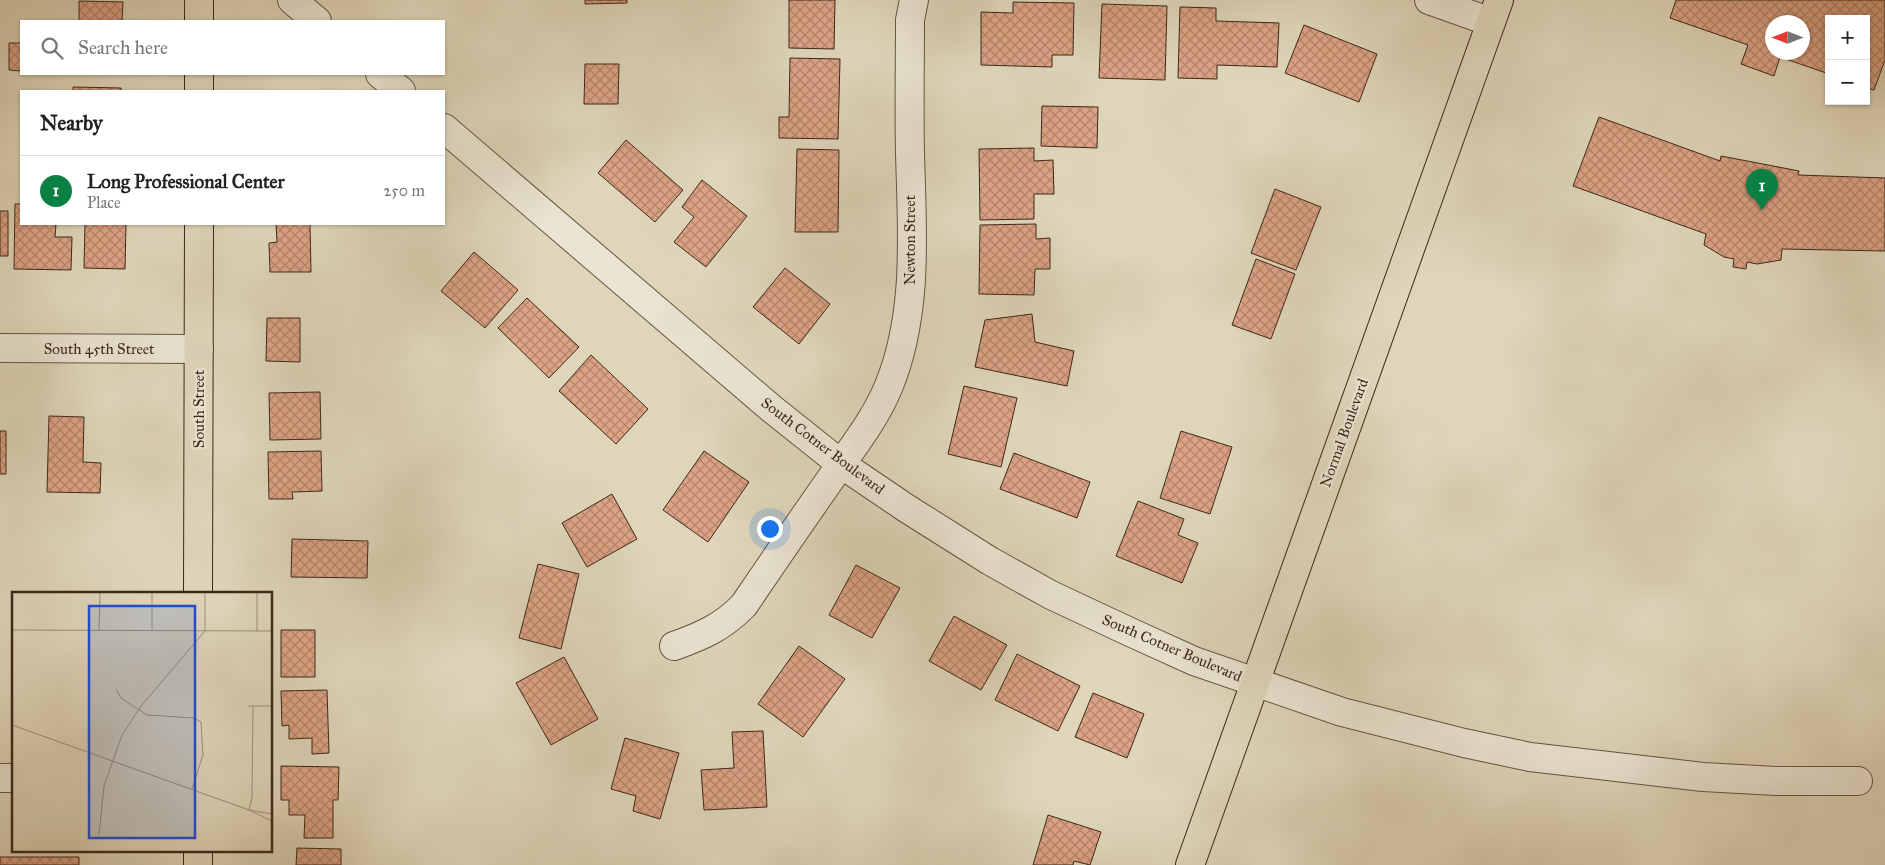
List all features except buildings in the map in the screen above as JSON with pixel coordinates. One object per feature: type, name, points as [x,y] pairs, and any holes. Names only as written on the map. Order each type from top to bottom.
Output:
[{"type":"main road","points":[[199,0],[199,20]]},
{"type":"main road","name":"Normal Boulevard","points":[[1190,865],[1495,11]]},
{"type":"main road","points":[[199,75],[199,90]]},
{"type":"main road","name":"South Street","points":[[198,592],[199,225]]},
{"type":"main road","points":[[198,852],[198,865]]},
{"type":"street","points":[[292,0],[316,20]]},
{"type":"street","name":"Newton Street","points":[[674,646],[702,636],[724,623],[739,609],[868,426],[888,389],[904,343],[908,320],[912,224],[910,20],[914,0]]},
{"type":"street","points":[[1429,0],[1495,11]]},
{"type":"street","points":[[381,75],[400,90]]},
{"type":"street","name":"South Cotner Boulevard","points":[[445,129],[772,409],[841,464],[957,540],[1051,594],[1194,661],[1342,712],[1464,743],[1530,757],[1703,777],[1776,781],[1858,781]]},
{"type":"street","name":"South 45th Street","points":[[0,348],[199,349]]},
{"type":"place","name":"Long Professional Center","points":[[1762,210]]}]
